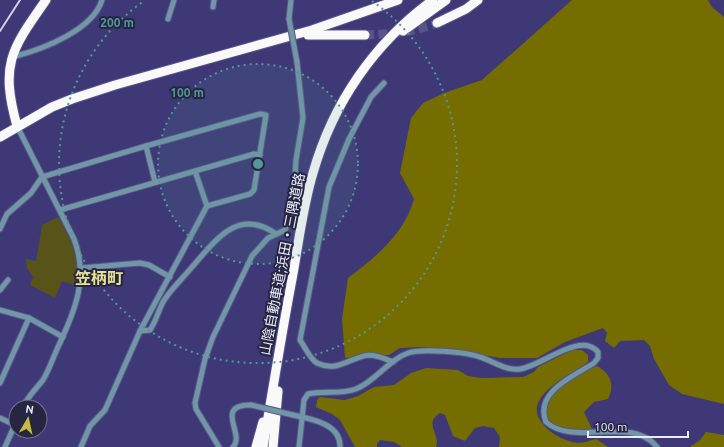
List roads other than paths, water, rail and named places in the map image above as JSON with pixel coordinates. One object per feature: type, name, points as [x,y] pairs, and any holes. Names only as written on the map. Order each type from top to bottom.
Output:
[{"type":"highway","points":[[17,126],[7,86],[8,69],[13,51],[20,38],[46,0]]},
{"type":"highway","points":[[0,137],[52,106],[72,99],[346,20],[398,0]]},
{"type":"highway","points":[[417,17],[433,0]]},
{"type":"highway","points":[[417,17],[446,0]]},
{"type":"highway","points":[[437,23],[459,13],[478,0]]},
{"type":"highway","name":"山陰自動車道;浜田・三隅道路","points":[[263,447],[284,318],[313,173],[329,128],[360,72],[417,17]]},
{"type":"highway","points":[[274,40],[318,34],[364,35]]},
{"type":"highway","points":[[273,447],[284,318]]},
{"type":"highway","points":[[256,447],[259,434],[270,405]]},
{"type":"street","points":[[16,56],[51,44],[80,28],[96,12],[102,0]]},
{"type":"street","points":[[168,19],[174,0]]},
{"type":"street","points":[[213,7],[214,0]]},
{"type":"street","points":[[219,447],[196,409],[205,359],[213,337],[252,256],[262,244],[276,234],[285,230],[293,208],[296,160],[303,118],[297,62],[289,19],[291,0]]},
{"type":"street","points":[[384,83],[371,97],[350,139],[329,187],[300,340],[317,362],[330,366],[343,365],[355,358],[370,355],[393,362]]},
{"type":"street","points":[[0,229],[7,214],[31,193],[42,177],[260,114],[266,115],[252,192],[207,206],[140,331],[105,410],[90,426],[81,447]]},
{"type":"street","points":[[17,126],[60,210],[77,247],[81,268],[81,283],[78,299],[63,337],[46,374],[29,399]]},
{"type":"street","points":[[146,146],[155,182]]},
{"type":"street","points":[[60,210],[254,154],[260,154]]},
{"type":"street","points":[[195,171],[207,206]]},
{"type":"street","points":[[140,331],[150,330],[156,322],[163,303],[218,237],[234,227],[246,223],[255,223],[266,226],[276,234]]},
{"type":"street","points":[[81,268],[140,263],[149,265],[170,277]]},
{"type":"street","points":[[0,290],[8,280]]},
{"type":"street","points":[[0,310],[29,318],[63,337]]},
{"type":"street","points":[[0,383],[29,318]]},
{"type":"street","points":[[299,447],[304,400],[308,394],[346,392],[357,388],[379,375],[393,362],[408,353],[430,350],[471,354],[505,367],[519,369],[528,367],[572,347],[582,345],[594,347],[598,355],[594,363],[556,387],[545,401],[544,410],[546,422],[556,431],[565,434],[622,434],[642,437],[650,440],[657,447]]},
{"type":"street","points":[[232,447],[236,441],[236,433],[232,424],[232,418],[234,410],[241,405],[251,405],[317,421],[332,428],[336,434],[340,447]]},
{"type":"tunnel","points":[[365,35],[401,32],[419,29],[437,23]]},
{"type":"railway","points":[[0,31],[20,0]]},
{"type":"district","name":"笠柄町","points":[[99,278]]}]
